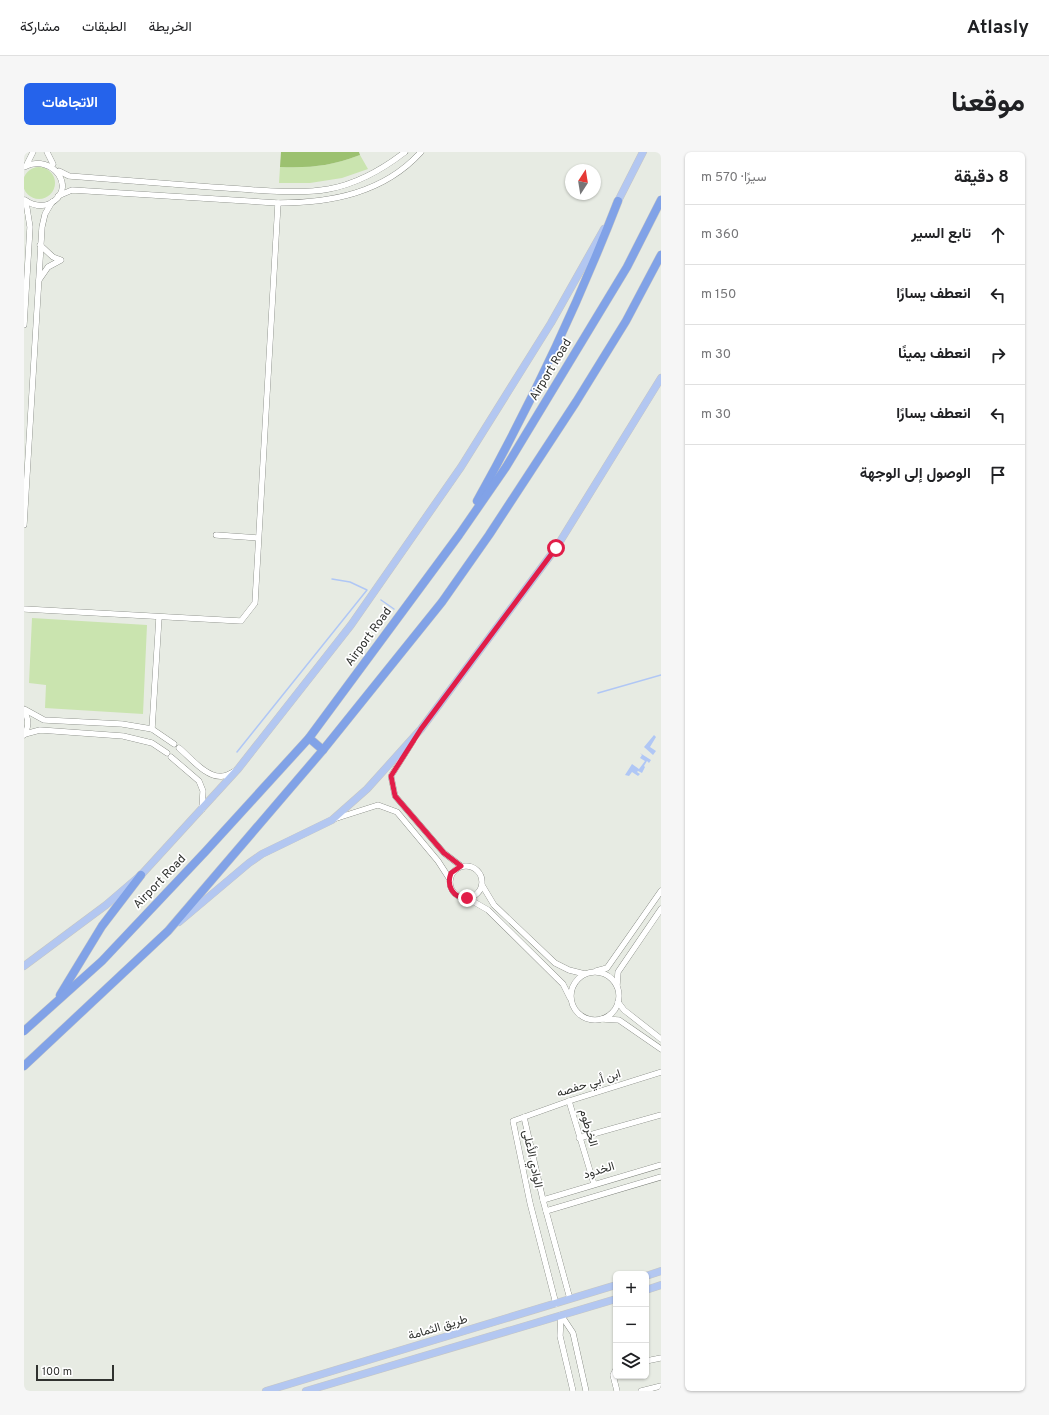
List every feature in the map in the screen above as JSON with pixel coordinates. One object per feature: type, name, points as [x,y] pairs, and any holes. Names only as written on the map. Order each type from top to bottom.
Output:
[{"type":"highway","name":"Airport Road","points":[[24,1031],[108,955],[210,847],[309,738],[456,540],[506,467],[588,334],[626,267],[661,200]]},
{"type":"highway","points":[[456,540],[516,430],[588,279],[618,201]]},
{"type":"highway","points":[[24,1066],[168,931],[323,750],[442,602],[489,535],[626,321],[661,255]]},
{"type":"highway","points":[[309,738],[323,750]]},
{"type":"highway","points":[[56,1003],[102,926],[141,875]]},
{"type":"main road","points":[[24,966],[106,906],[141,875],[238,769],[351,625],[461,467],[551,323],[643,152]]},
{"type":"main road","points":[[168,931],[262,854],[332,820],[368,789],[421,729],[556,548],[661,378]]},
{"type":"main road","points":[[649,1275],[661,1271]]},
{"type":"main road","points":[[649,1289],[661,1285]]},
{"type":"main road","name":"طريق الثمامة","points":[[266,1391],[613,1286]]},
{"type":"main road","name":"طريق الثمامة","points":[[306,1391],[613,1300]]},
{"type":"street","points":[[26,166],[33,152]]},
{"type":"street","points":[[47,152],[48,157],[57,169],[62,184],[58,196]]},
{"type":"street","points":[[26,166],[42,161],[69,176],[244,189],[308,191],[328,189],[354,182],[394,160],[405,152]]},
{"type":"street","points":[[24,525],[40,246],[45,214],[52,202],[58,196],[72,190],[278,203],[305,203],[350,196],[368,189],[406,166],[421,152]]},
{"type":"street","points":[[25,201],[39,206],[52,202]]},
{"type":"street","points":[[24,325],[30,227],[25,201]]},
{"type":"street","points":[[24,609],[241,621],[255,603],[278,203]]},
{"type":"street","points":[[38,280],[48,267],[61,260],[53,257],[40,246]]},
{"type":"street","points":[[216,535],[258,538]]},
{"type":"street","points":[[152,729],[159,617]]},
{"type":"street","points":[[24,710],[44,720],[122,724],[152,729],[215,776],[224,776],[238,769]]},
{"type":"street","points":[[24,710],[28,721],[25,735]]},
{"type":"street","points":[[421,729],[391,776],[395,796],[444,853],[461,866]]},
{"type":"street","points":[[25,735],[40,730],[123,736],[152,743],[169,755],[199,781],[203,791],[202,809]]},
{"type":"street","points":[[332,820],[378,805],[397,812],[438,860],[449,878],[449,884],[454,893],[458,896],[467,898],[488,910],[563,984],[579,1014],[594,1020],[619,1020],[661,1049]]},
{"type":"street","points":[[449,878],[455,869],[461,866],[470,866],[475,868],[482,877],[482,885],[478,893],[467,898]]},
{"type":"street","points":[[482,885],[494,905],[555,963],[569,970],[585,974]]},
{"type":"street","points":[[571,1001],[573,985],[585,974],[607,968],[661,891]]},
{"type":"street","points":[[602,1019],[612,1013],[618,1002],[618,972],[661,909]]},
{"type":"street","points":[[592,972],[607,976],[617,986]]},
{"type":"street","points":[[618,1002],[624,1010],[661,1038]]},
{"type":"street","name":"ابن أبي حفصه","points":[[524,1117],[568,1101],[661,1072]]},
{"type":"street","name":"الخرطوم","points":[[568,1101],[594,1184]]},
{"type":"street","points":[[579,1138],[661,1114]]},
{"type":"street","name":"الوادي الأعلى","points":[[556,1304],[530,1203],[512,1121],[524,1117],[546,1212],[570,1300]]},
{"type":"street","name":"الخدود","points":[[543,1200],[661,1165]]},
{"type":"street","name":"الخدود","points":[[546,1212],[661,1177]]},
{"type":"street","points":[[561,1315],[560,1336],[573,1391]]},
{"type":"street","points":[[561,1315],[573,1333],[586,1391]]},
{"type":"street","points":[[649,1360],[661,1358]]},
{"type":"street","points":[[614,1379],[617,1391]]},
{"type":"street","points":[[641,1391],[661,1386]]},
{"type":"green space","points":[[281,152],[359,152],[360,155],[321,166],[280,167]]},
{"type":"green space","points":[[360,155],[368,169],[342,178],[310,183],[279,183],[280,167],[321,166]]},
{"type":"green space","points":[[36,167],[42,167],[52,174],[55,183],[54,189],[48,196],[42,199],[36,199],[26,192],[23,186],[23,180],[30,170]]},
{"type":"green space","points":[[32,618],[147,625],[143,714],[45,708],[46,685],[29,683]]},
{"type":"water","points":[[654,735],[656,737],[650,747],[656,751],[653,755],[644,747]]},
{"type":"water","points":[[640,753],[651,760],[649,763],[647,761],[642,773],[637,772],[640,774],[638,776],[632,772],[629,776],[625,775],[632,764],[639,769],[645,761],[640,758],[642,755]]},
{"type":"waterway","points":[[237,752],[367,590],[350,582],[332,579]]},
{"type":"waterway","points":[[381,600],[394,609]]},
{"type":"waterway","points":[[598,693],[661,675]]},
{"type":"route","points":[[467,898],[463,898],[454,893],[449,884],[451,873],[461,866],[444,853],[395,796],[391,776],[421,729],[556,548]]}]
